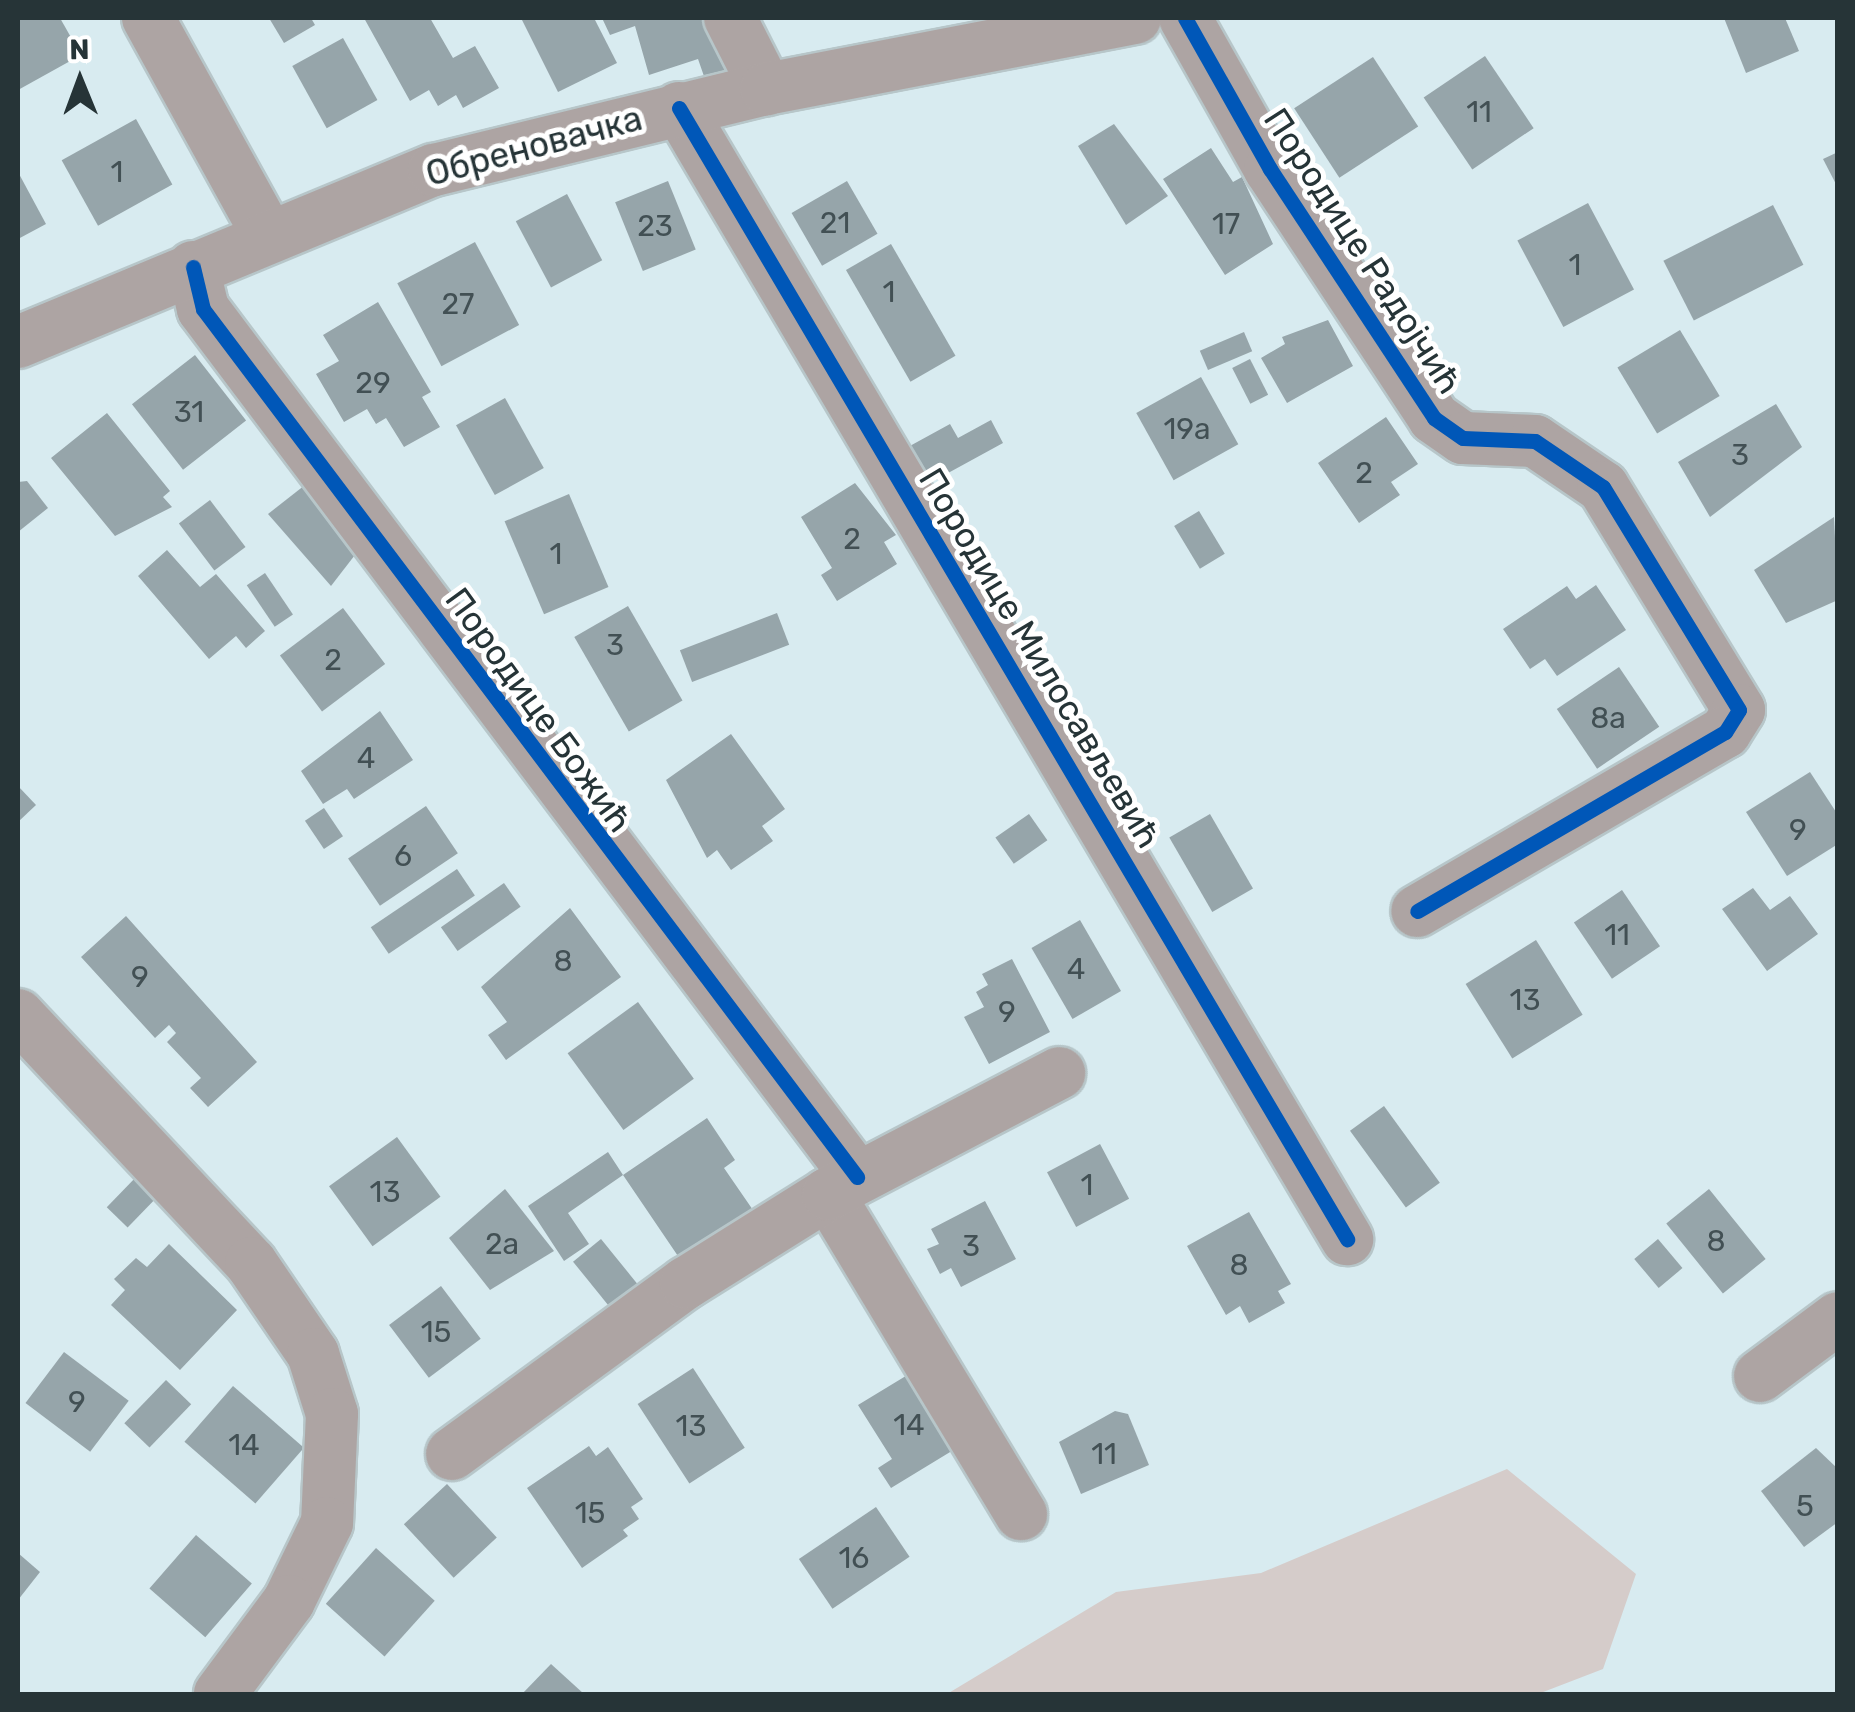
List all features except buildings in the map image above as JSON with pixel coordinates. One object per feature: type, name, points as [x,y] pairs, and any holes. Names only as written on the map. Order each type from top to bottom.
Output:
[{"type":"street","points":[[148,18],[267,234]]},
{"type":"street","points":[[730,18],[766,88]]},
{"type":"street","name":"Породице Радојчић","points":[[1185,18],[1270,169],[1434,418],[1463,438],[1535,441],[1603,488],[1739,710],[1726,732],[1417,912]]},
{"type":"street","name":"Обреновачка","points":[[18,342],[267,234],[434,170],[766,88],[1113,19]]},
{"type":"street","name":"Породице Милосављевић","points":[[680,108],[1347,1239]]},
{"type":"street","name":"Породице Божић","points":[[192,267],[203,310],[842,1186],[1021,1514]]},
{"type":"street","points":[[18,1015],[252,1263],[314,1354],[332,1414],[327,1523],[289,1601],[220,1694]]},
{"type":"street","points":[[452,1454],[686,1283],[842,1186],[1060,1074]]},
{"type":"street","points":[[1760,1376],[1838,1318]]},
{"type":"shaded area","points":[[1507,1469],[1636,1574],[1603,1669],[1538,1694],[947,1694],[1116,1592],[1261,1573]]},
{"type":"cycle path","points":[[1185,18],[1270,169],[1434,418],[1463,438],[1535,441],[1603,487],[1739,710],[1725,732],[1417,911]]},
{"type":"cycle path","points":[[679,108],[1347,1239]]},
{"type":"cycle path","points":[[193,267],[203,309],[857,1177]]}]
